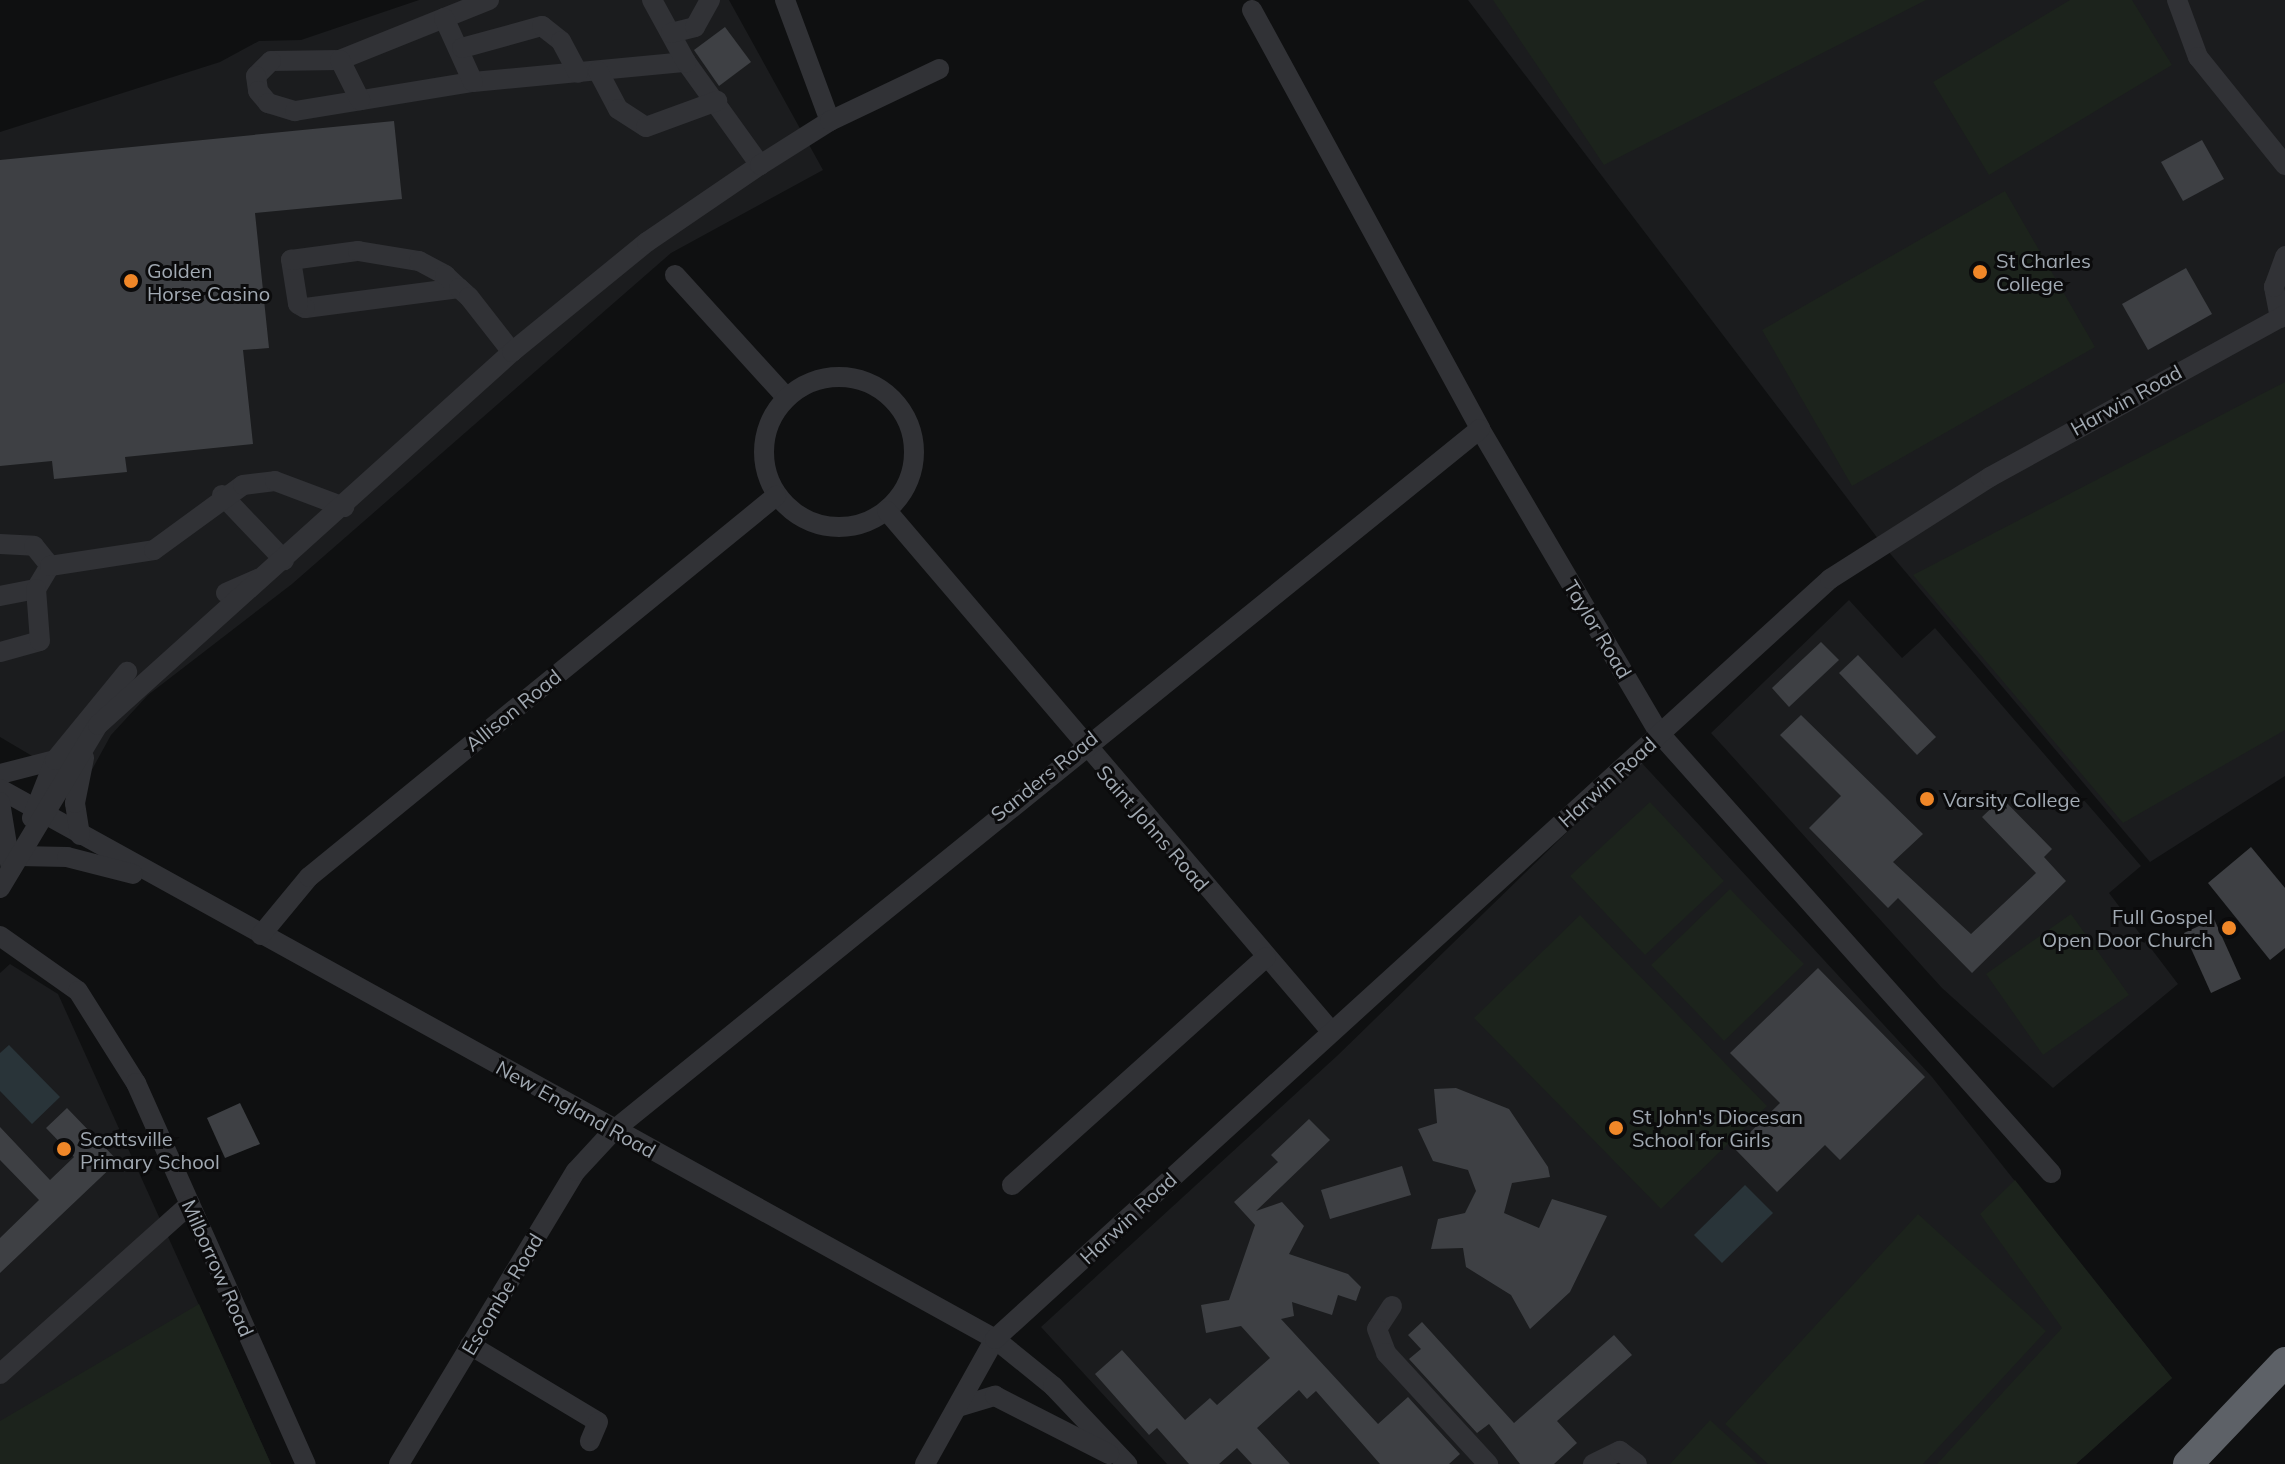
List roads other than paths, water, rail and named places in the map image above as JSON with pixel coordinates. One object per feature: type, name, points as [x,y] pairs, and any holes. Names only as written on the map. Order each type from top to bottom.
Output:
[{"type":"highway","points":[[2188,1464],[2285,1362]]},
{"type":"highway","points":[[2205,1464],[2285,1377]]},
{"type":"street","points":[[489,0],[340,60],[271,61],[256,76],[258,91],[268,103],[295,111],[473,82],[686,62]]},
{"type":"street","points":[[652,0],[686,62],[717,101],[760,165]]},
{"type":"street","points":[[671,33],[695,27],[710,0]]},
{"type":"street","points":[[785,0],[830,121]]},
{"type":"street","points":[[2177,0],[2198,57],[2285,165]]},
{"type":"street","name":"Taylor Road","points":[[1252,10],[1480,429],[1660,734],[2051,1173]]},
{"type":"street","points":[[444,18],[462,48],[473,82]]},
{"type":"street","points":[[462,48],[542,26],[561,41],[618,109],[646,127],[717,101]]},
{"type":"street","points":[[340,60],[360,100]]},
{"type":"street","points":[[0,888],[37,818],[98,725],[344,507],[512,352],[647,242],[760,165],[830,121],[939,69]]},
{"type":"street","points":[[459,288],[305,308],[298,304],[291,260],[390,253],[419,261],[459,288],[512,352]]},
{"type":"street","points":[[2283,317],[2274,287],[2285,256]]},
{"type":"street","points":[[675,275],[786,397]]},
{"type":"street","name":"Harwin Road","points":[[925,1464],[995,1339],[1830,579],[1990,477],[2283,317]]},
{"type":"street","points":[[830,376],[877,387],[896,402],[915,447],[913,471],[887,511],[859,526],[828,528],[799,517],[776,496],[763,462],[766,427],[786,397],[830,376]]},
{"type":"street","name":"Sanders Road","points":[[614,1130],[1081,745],[1480,429]]},
{"type":"street","points":[[0,652],[40,641],[36,589],[50,566],[154,550],[222,495],[275,481],[344,507]]},
{"type":"street","points":[[222,495],[276,567]]},
{"type":"street","name":"Allison Road","points":[[261,935],[309,877],[776,496]]},
{"type":"street","name":"Saint Johns Road","points":[[887,511],[1081,745],[1331,1031]]},
{"type":"street","points":[[0,544],[34,546],[50,566]]},
{"type":"street","points":[[226,593],[276,567]]},
{"type":"street","points":[[0,596],[36,589]]},
{"type":"street","points":[[37,818],[55,760],[127,672]]},
{"type":"street","points":[[80,835],[77,787],[98,725]]},
{"type":"street","points":[[0,774],[55,760]]},
{"type":"street","name":"New England Road","points":[[0,789],[37,818],[80,835],[995,1339],[1053,1386],[1126,1464]]},
{"type":"street","points":[[0,802],[15,862]]},
{"type":"street","points":[[15,862],[85,860],[178,890]]},
{"type":"street","name":"Milborrow Road","points":[[0,936],[78,991],[136,1083],[306,1464]]},
{"type":"street","points":[[1012,1185],[1266,957]]},
{"type":"street","name":"Escombe Road","points":[[399,1464],[576,1171],[614,1130]]},
{"type":"street","points":[[0,1374],[190,1204]]},
{"type":"street","points":[[1392,1306],[1377,1329],[1386,1353],[1488,1464]]},
{"type":"street","points":[[470,1345],[598,1422],[590,1441]]},
{"type":"street","points":[[958,1407],[995,1396],[1022,1405],[1126,1464]]},
{"type":"street","points":[[1593,1464],[1620,1451],[1637,1464]]},
{"type":"place","name":"St Charles College","points":[[1980,272]]},
{"type":"place","name":"Golden Horse Casino","points":[[131,281]]},
{"type":"place","name":"Varsity College","points":[[1927,799]]},
{"type":"place","name":"Full Gospel Open Door Church","points":[[2229,928]]},
{"type":"place","name":"St John's Diocesan School for Girls","points":[[1616,1128]]},
{"type":"place","name":"Scottsville Primary School","points":[[64,1149]]}]
